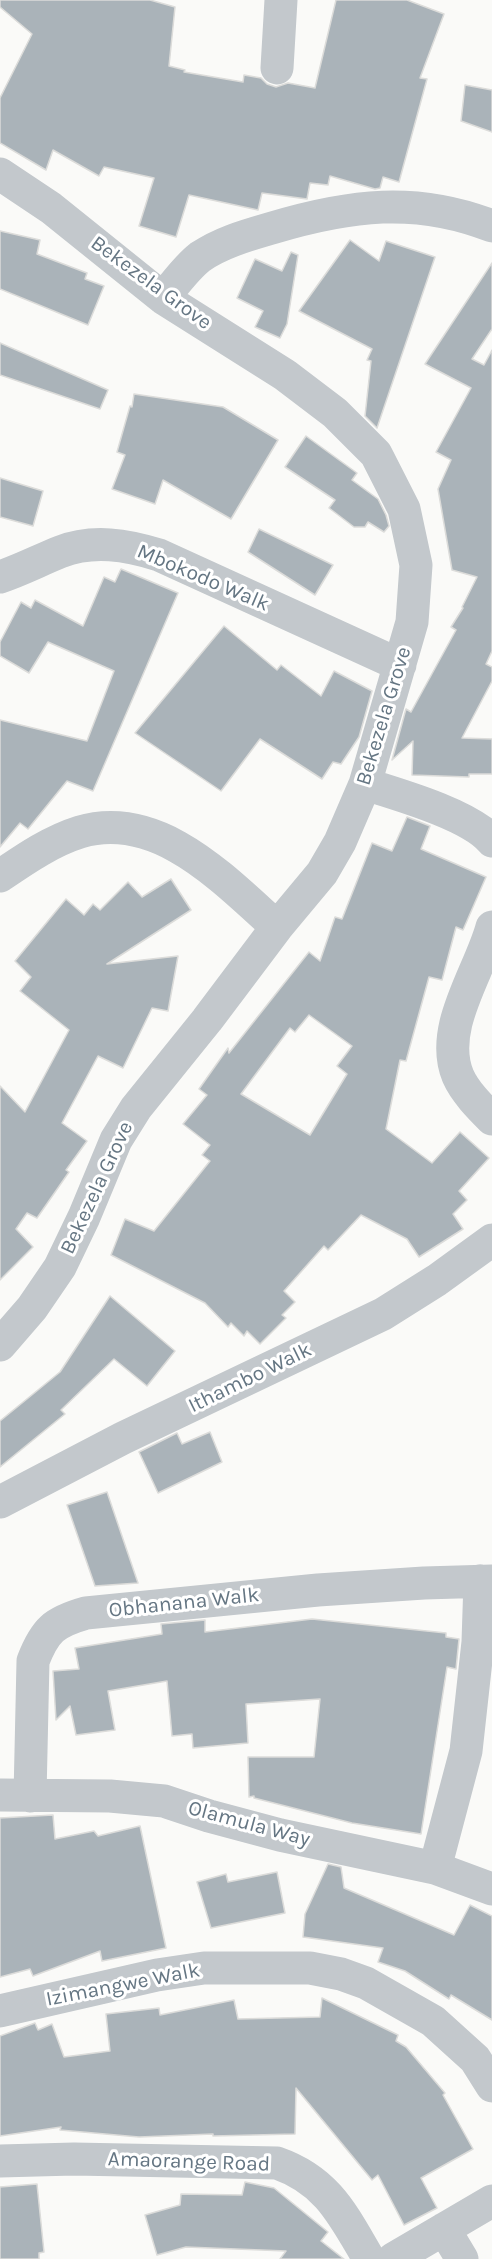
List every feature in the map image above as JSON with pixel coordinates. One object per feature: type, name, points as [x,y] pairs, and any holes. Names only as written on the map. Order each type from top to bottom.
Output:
[{"type":"street","points":[[277,68],[281,0]]},
{"type":"street","name":"Bekezela Grove","points":[[0,1345],[38,1301],[60,1267],[116,1140],[136,1108],[322,873],[340,842],[365,784],[412,622],[416,565],[404,509],[376,454],[335,413],[285,375],[163,298],[51,208],[2,179]]},
{"type":"street","points":[[163,298],[199,258],[217,247],[245,236],[319,215],[374,206],[409,206],[442,210],[492,226]]},
{"type":"street","name":"Mbokodo Walk","points":[[0,577],[62,551],[78,547],[97,544],[136,548],[170,560],[400,665]]},
{"type":"street","points":[[365,784],[412,798],[448,814],[476,827],[492,841]]},
{"type":"street","points":[[0,876],[32,854],[80,833],[100,828],[146,833],[172,843],[199,860],[277,927]]},
{"type":"street","points":[[492,927],[454,1027],[452,1045],[458,1076],[469,1094],[492,1119]]},
{"type":"street","name":"Ithambo Walk","points":[[0,1502],[123,1438],[384,1314],[437,1280],[492,1240]]},
{"type":"street","points":[[435,1868],[466,1751],[486,1581]]},
{"type":"street","name":"Obhanana Walk","points":[[15,1795],[33,1661],[41,1640],[64,1620],[86,1612],[306,1591],[486,1581]]},
{"type":"street","name":"Olamula Way","points":[[15,1795],[110,1796],[164,1801],[208,1816],[280,1835],[435,1868],[492,1889]]},
{"type":"street","name":"Izimangwe Walk","points":[[0,2011],[157,1975],[204,1968],[310,1968],[341,1974],[366,1983],[433,2021],[475,2059],[492,2086]]},
{"type":"street","name":"Amaorange Road","points":[[0,2161],[74,2158],[277,2163],[294,2169],[313,2180],[332,2199],[369,2259]]},
{"type":"street","points":[[393,2259],[492,2201]]},
{"type":"street","points":[[444,2229],[462,2259]]},
{"type":"building","points":[[0,0],[150,0],[175,7],[169,66],[185,70],[184,72],[243,82],[244,75],[261,78],[267,84],[276,87],[288,83],[315,88],[336,0],[407,0],[444,14],[420,78],[427,79],[399,182],[383,177],[380,188],[375,189],[330,176],[328,185],[310,183],[307,199],[262,193],[258,210],[189,195],[176,237],[139,226],[154,178],[104,167],[99,176],[53,150],[46,170],[0,143],[0,98],[32,34],[0,7]]},
{"type":"building","points":[[465,85],[492,90],[492,132],[461,121]]},
{"type":"building","points":[[0,231],[40,240],[37,254],[87,273],[85,279],[104,286],[88,325],[0,289]]},
{"type":"building","points":[[350,240],[379,261],[386,241],[435,257],[377,428],[365,416],[371,361],[367,360],[372,349],[299,311]]},
{"type":"building","points":[[291,252],[298,255],[287,324],[280,338],[255,327],[263,311],[237,298],[255,259],[282,271]]},
{"type":"building","points":[[492,263],[492,329],[472,359],[484,365],[492,350],[492,651],[486,664],[492,667],[492,681],[462,738],[492,739],[492,774],[469,774],[469,777],[412,775],[413,741],[392,760],[406,709],[411,712],[456,630],[451,627],[463,608],[477,577],[452,570],[438,489],[451,460],[436,452],[471,388],[425,364]]},
{"type":"building","points":[[0,343],[108,390],[100,409],[0,375]]},
{"type":"building","points":[[134,394],[223,407],[278,440],[231,519],[163,480],[155,504],[112,489],[125,455],[117,452]]},
{"type":"building","points":[[306,436],[357,473],[352,480],[378,499],[386,515],[389,526],[384,532],[368,522],[365,527],[354,527],[329,508],[335,500],[285,467]]},
{"type":"building","points":[[0,478],[43,491],[33,526],[0,517]]},
{"type":"building","points":[[259,529],[333,565],[315,595],[248,552]]},
{"type":"building","points":[[121,569],[178,593],[93,791],[67,781],[28,829],[20,823],[0,847],[0,720],[87,741],[114,671],[48,642],[29,673],[0,656],[0,642],[21,602],[31,608],[35,600],[83,626],[104,577],[115,582]]},
{"type":"building","points":[[224,626],[277,670],[281,665],[321,696],[334,671],[372,691],[359,737],[341,764],[333,762],[322,779],[260,739],[221,791],[135,733]]},
{"type":"building","points":[[407,817],[430,826],[421,849],[486,877],[463,930],[456,927],[442,980],[429,977],[406,1061],[400,1060],[386,1129],[432,1163],[460,1132],[489,1158],[459,1191],[467,1200],[453,1214],[463,1229],[419,1257],[407,1239],[361,1215],[328,1250],[324,1246],[284,1291],[295,1302],[282,1315],[286,1318],[260,1344],[247,1331],[244,1336],[231,1323],[228,1327],[205,1303],[111,1255],[125,1219],[154,1231],[210,1161],[202,1155],[210,1145],[183,1124],[207,1095],[199,1089],[228,1048],[229,1053],[309,952],[320,961],[335,917],[342,919],[372,843],[392,851]],"holes":[[[309,1015],[352,1046],[337,1066],[347,1074],[310,1135],[241,1094],[290,1028],[295,1032]]]},
{"type":"building","points":[[171,879],[191,910],[107,964],[178,956],[168,1011],[152,1008],[123,1068],[98,1056],[62,1123],[87,1141],[66,1170],[69,1172],[37,1218],[27,1213],[16,1229],[33,1247],[0,1280],[0,1086],[25,1112],[69,1030],[20,991],[31,977],[15,961],[66,899],[84,915],[93,904],[100,910],[128,882],[142,897]]},
{"type":"building","points":[[110,1296],[175,1351],[147,1386],[114,1359],[61,1410],[65,1414],[0,1467],[0,1421],[60,1372]]},
{"type":"building","points":[[210,1432],[222,1462],[158,1493],[139,1452],[177,1433],[182,1444]]},
{"type":"building","points":[[107,1492],[138,1583],[95,1586],[67,1505]]},
{"type":"building","points":[[312,1619],[446,1633],[446,1637],[459,1639],[456,1669],[447,1667],[421,1834],[352,1823],[254,1798],[254,1796],[249,1797],[248,1757],[314,1757],[320,1699],[246,1704],[248,1743],[193,1748],[192,1734],[172,1736],[167,1681],[108,1691],[115,1730],[76,1735],[70,1706],[56,1720],[53,1671],[79,1669],[75,1648],[162,1634],[161,1624],[205,1620],[205,1632]]},
{"type":"building","points":[[53,1815],[55,1839],[94,1831],[98,1836],[140,1826],[166,1948],[102,1961],[100,1951],[33,1976],[30,1969],[0,1977],[0,1818]]},
{"type":"building","points":[[328,1864],[341,1867],[344,1888],[454,1935],[470,1905],[492,1916],[492,2020],[451,1995],[449,1999],[405,1971],[378,1962],[383,1948],[303,1937],[305,1914]]},
{"type":"building","points":[[277,1872],[285,1913],[211,1928],[197,1882],[226,1874],[228,1882]]},
{"type":"building","points":[[322,1998],[398,2035],[396,2041],[406,2047],[445,2093],[443,2095],[473,2149],[421,2178],[437,2208],[404,2225],[378,2175],[372,2180],[296,2088],[295,2134],[139,2137],[60,2130],[61,2127],[0,2136],[0,2036],[35,2023],[38,2030],[52,2024],[64,2057],[110,2051],[106,2014],[159,2008],[160,2015],[234,2000],[238,2019],[320,2017]]},
{"type":"building","points":[[245,2182],[274,2188],[328,2232],[321,2241],[344,2259],[280,2259],[286,2251],[186,2247],[157,2255],[145,2215],[180,2205],[181,2194],[242,2195]]},
{"type":"building","points":[[37,2184],[44,2252],[39,2253],[39,2259],[0,2259],[0,2187]]}]
